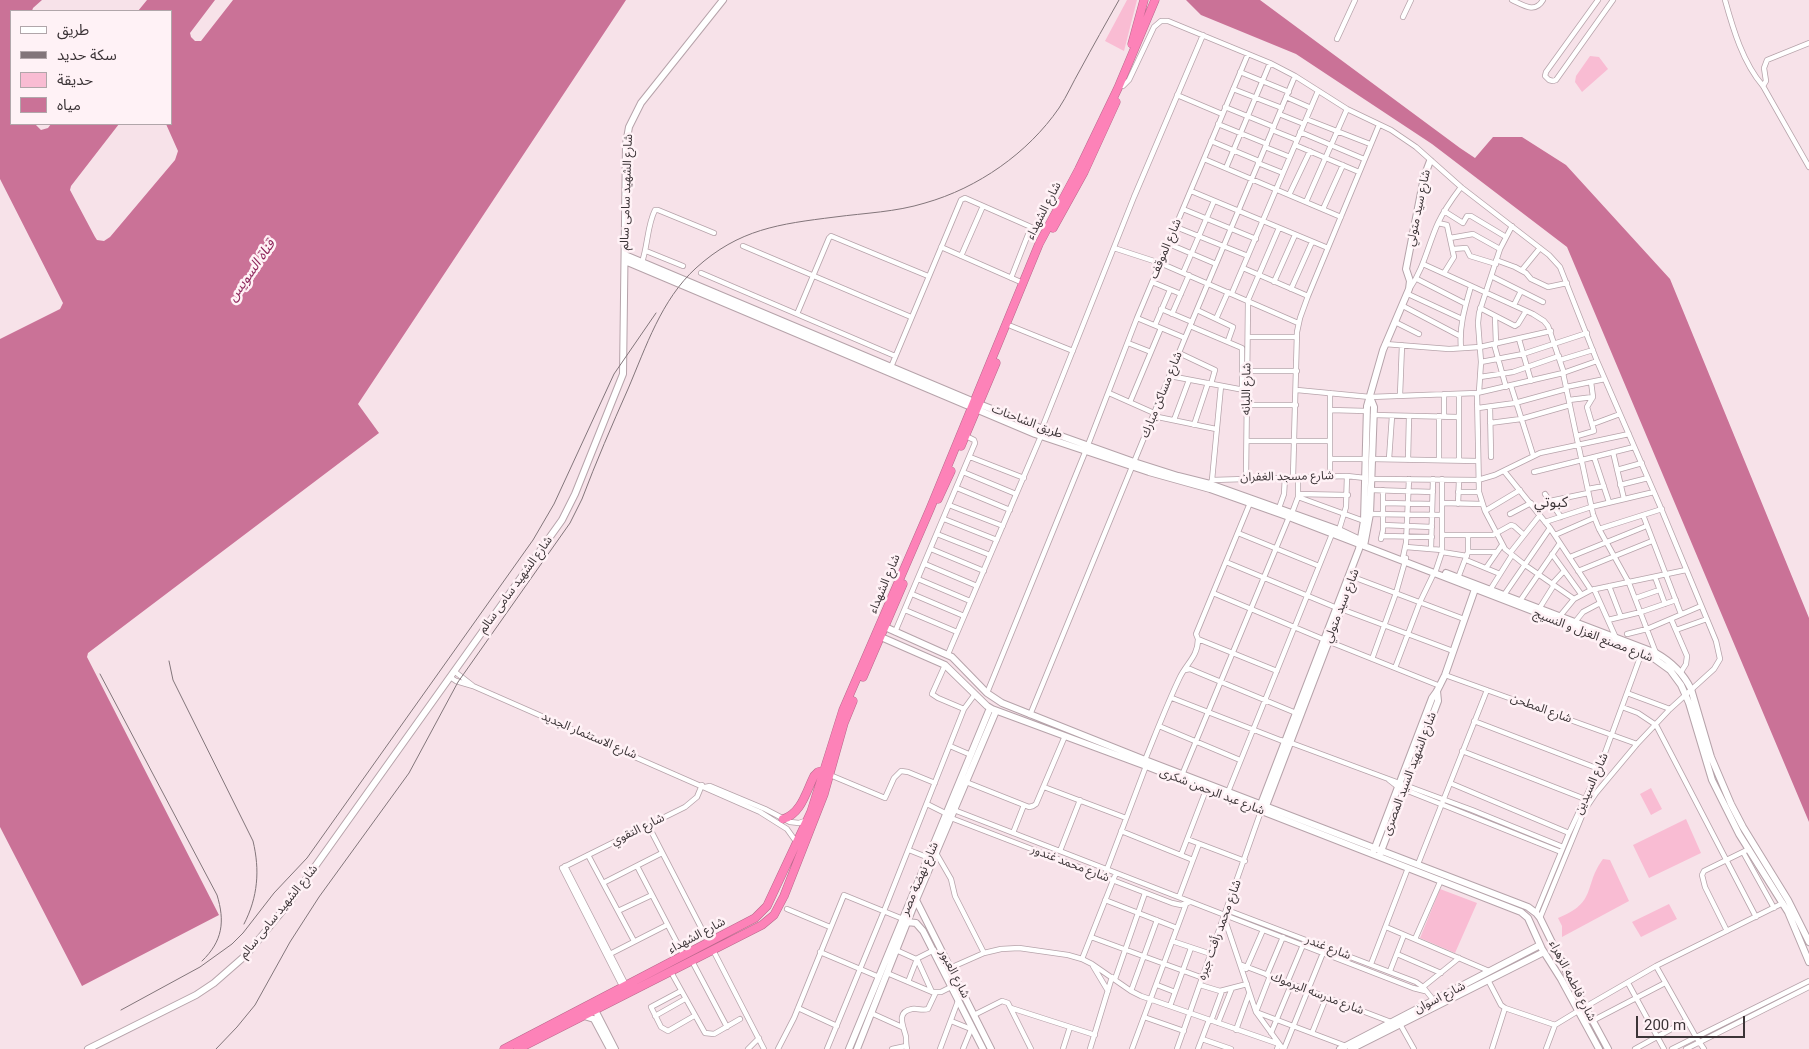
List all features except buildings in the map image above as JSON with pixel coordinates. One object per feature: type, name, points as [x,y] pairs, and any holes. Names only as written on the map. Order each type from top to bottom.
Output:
[{"type":"highway","points":[[1106,112],[1110,95],[1133,42],[1144,0]]},
{"type":"highway","name":"شارع الشهداء","points":[[553,1028],[684,956],[711,947],[762,925],[777,911],[818,811],[843,710],[1011,326],[1046,241],[1084,172],[1123,86],[1155,0]]},
{"type":"highway","name":"شارع الشهداء","points":[[504,1049],[583,1016],[692,961],[755,918],[767,906],[808,820],[828,772],[846,718],[941,486],[966,436],[975,406],[1023,283],[1044,235],[1079,169],[1160,0]]},
{"type":"highway","points":[[781,821],[796,811],[814,776],[818,772],[828,772]]},
{"type":"highway","points":[[774,894],[777,897],[784,896]]},
{"type":"highway","points":[[767,906],[774,907],[777,911]]},
{"type":"highway","name":"شارع الشهداء","points":[[518,1049],[540,1034]]},
{"type":"street","name":"شارع الشهيد سامى سالم","points":[[88,1049],[196,995],[219,979],[246,955],[289,903],[554,532],[575,494],[623,374],[626,144],[632,118],[640,103],[722,0]]},
{"type":"street","points":[[1337,39],[1355,0]]},
{"type":"street","points":[[1403,17],[1411,0]]},
{"type":"street","points":[[1512,0],[1533,8],[1537,7],[1543,0]]},
{"type":"street","points":[[1598,0],[1555,70],[1613,0]]},
{"type":"street","points":[[1725,0],[1747,62],[1754,76],[1763,86],[1809,167]]},
{"type":"street","points":[[1123,86],[1129,80],[1154,27],[1159,22],[1168,21],[1203,35],[1270,63],[1295,76],[1348,109],[1412,144],[1461,187],[1558,264],[1604,379],[1662,509],[1707,619],[1676,630]]},
{"type":"street","points":[[1042,428],[1114,248],[1203,35]]},
{"type":"street","points":[[1763,86],[1766,81],[1764,68],[1768,60],[1809,43]]},
{"type":"street","name":"شارع الموقف","points":[[987,693],[1087,448],[1137,318],[1248,54]]},
{"type":"street","points":[[1226,168],[1270,63]]},
{"type":"street","points":[[1240,72],[1288,92]]},
{"type":"street","name":"شارع مساكن مبارك","points":[[1030,715],[1190,324],[1295,76]]},
{"type":"street","points":[[1233,89],[1282,108]]},
{"type":"street","points":[[1216,318],[1243,268],[1318,91]]},
{"type":"street","points":[[1177,95],[1222,114]]},
{"type":"street","points":[[1286,97],[1311,108]]},
{"type":"street","points":[[1225,107],[1273,128],[1310,151],[1359,172]]},
{"type":"street","points":[[1306,202],[1348,109]]},
{"type":"street","points":[[1279,114],[1304,124]]},
{"type":"street","points":[[1306,118],[1370,144]]},
{"type":"street","points":[[1218,124],[1290,157]]},
{"type":"street","points":[[1182,775],[1298,496],[1295,441],[1298,323],[1370,144],[1380,125]]},
{"type":"street","points":[[1300,132],[1364,159]]},
{"type":"street","points":[[1211,141],[1283,174]]},
{"type":"street","points":[[1289,195],[1310,151]]},
{"type":"street","points":[[1204,159],[1341,217]]},
{"type":"street","name":"شارع سيد متولي","points":[[1262,807],[1363,543],[1370,413],[1373,404],[1370,396],[1385,344],[1409,292],[1410,281],[1406,269],[1424,174],[1430,161]]},
{"type":"street","points":[[1323,210],[1343,165]]},
{"type":"street","points":[[1461,187],[1444,211],[1417,279],[1409,292],[1462,319]]},
{"type":"street","points":[[1191,192],[1328,248]]},
{"type":"street","points":[[890,367],[961,200],[965,198],[1031,226],[1011,278]]},
{"type":"street","points":[[1184,273],[1214,202]]},
{"type":"street","points":[[961,256],[983,206]]},
{"type":"street","points":[[1183,209],[1256,239]]},
{"type":"street","points":[[642,262],[651,222],[656,210],[714,233]]},
{"type":"street","points":[[1444,211],[1463,223],[1467,216],[1471,216],[1506,237]]},
{"type":"street","points":[[1438,224],[1447,225],[1453,249],[1454,259],[1444,273]]},
{"type":"street","points":[[1512,226],[1500,249],[1480,308],[1478,323],[1481,362],[1478,392],[1479,492],[1485,511],[1502,545],[1525,565],[1574,600]]},
{"type":"street","points":[[1176,227],[1248,256]]},
{"type":"street","points":[[1248,300],[1279,228]]},
{"type":"street","points":[[1450,238],[1473,234],[1500,249]]},
{"type":"street","points":[[1274,282],[1295,235]]},
{"type":"street","points":[[796,314],[832,236],[928,276]]},
{"type":"street","points":[[1291,289],[1312,242]]},
{"type":"street","points":[[1169,244],[1216,264]]},
{"type":"street","points":[[743,246],[911,317]]},
{"type":"street","points":[[941,247],[1023,283]]},
{"type":"street","points":[[1453,249],[1465,247],[1470,256],[1522,270],[1531,279],[1548,287],[1567,283]]},
{"type":"street","points":[[1114,248],[1160,263],[1298,323]]},
{"type":"street","points":[[1522,270],[1540,248]]},
{"type":"street","points":[[646,251],[683,266]]},
{"type":"street","name":"طريق الشاحنات","points":[[625,258],[642,262],[777,322]]},
{"type":"street","name":"طريق الشاحنات","points":[[625,258],[1046,435],[1134,464],[1178,476],[1211,482],[1279,508],[1332,534],[1363,543],[1435,571]]},
{"type":"street","points":[[1423,264],[1526,311],[1544,321],[1551,331],[1564,373],[1594,518],[1636,598],[1656,653]]},
{"type":"street","points":[[1243,268],[1308,296]]},
{"type":"street","points":[[700,273],[895,356]]},
{"type":"street","points":[[1172,314],[1189,275]]},
{"type":"street","points":[[1491,276],[1543,302]]},
{"type":"street","points":[[1417,279],[1466,304]]},
{"type":"street","points":[[1152,282],[1181,294]]},
{"type":"street","points":[[1461,348],[1462,319],[1471,286]]},
{"type":"street","points":[[1155,325],[1170,290]]},
{"type":"street","points":[[1514,305],[1521,291]]},
{"type":"street","name":"شارع اللبانه","points":[[1246,478],[1247,405],[1245,390],[1248,370],[1248,300]]},
{"type":"street","points":[[1403,306],[1460,336]]},
{"type":"street","points":[[1480,308],[1516,326],[1526,311]]},
{"type":"street","points":[[1162,309],[1242,348],[1242,373],[1245,390],[1170,376]]},
{"type":"street","points":[[1196,310],[1233,327],[1228,341]]},
{"type":"street","points":[[1495,316],[1497,360],[1501,374],[1515,403],[1533,455]]},
{"type":"street","points":[[1137,318],[1185,338]]},
{"type":"street","points":[[1396,322],[1419,334]]},
{"type":"street","points":[[1011,326],[1073,351]]},
{"type":"street","points":[[1130,402],[1161,328]]},
{"type":"street","points":[[1385,344],[1449,349],[1480,347],[1551,331]]},
{"type":"street","points":[[1481,362],[1522,354],[1587,333]]},
{"type":"street","points":[[1248,337],[1297,336]]},
{"type":"street","points":[[1518,339],[1531,381]]},
{"type":"street","points":[[1128,343],[1150,352]]},
{"type":"street","points":[[1400,395],[1402,346]]},
{"type":"street","points":[[1480,377],[1527,368],[1593,350]]},
{"type":"street","points":[[1179,353],[1214,369],[1215,372],[1194,425]]},
{"type":"street","points":[[1297,390],[1370,396],[1459,394],[1508,387],[1564,373],[1597,361]]},
{"type":"street","name":"طريق الشاحنات","points":[[875,364],[890,367],[975,406],[1042,428],[1046,435]]},
{"type":"street","points":[[1242,373],[1248,370],[1297,371]]},
{"type":"street","points":[[1478,408],[1515,403],[1604,379]]},
{"type":"street","points":[[1174,420],[1189,380]]},
{"type":"street","points":[[1577,436],[1593,432],[1593,424],[1587,407],[1593,397],[1591,382]]},
{"type":"street","points":[[1211,482],[1221,386]]},
{"type":"street","points":[[1108,392],[1154,414],[1216,430]]},
{"type":"street","points":[[1330,393],[1330,476]]},
{"type":"street","points":[[1439,460],[1444,394]]},
{"type":"street","points":[[1459,394],[1459,460]]},
{"type":"street","points":[[1490,423],[1521,419],[1569,402],[1593,397]]},
{"type":"street","points":[[1247,405],[1296,405]]},
{"type":"street","points":[[1490,407],[1491,457]]},
{"type":"street","points":[[1330,410],[1392,416],[1458,417]]},
{"type":"street","points":[[1593,424],[1620,414]]},
{"type":"street","points":[[1389,459],[1392,416]]},
{"type":"street","points":[[1408,460],[1409,416]]},
{"type":"street","name":"شارع مسجد الغفران","points":[[1211,482],[1246,478],[1330,476],[1478,480],[1504,471],[1533,455],[1629,434]]},
{"type":"street","points":[[948,654],[1016,494],[1046,435]]},
{"type":"street","points":[[891,641],[970,457],[975,443],[974,440],[966,436]]},
{"type":"street","points":[[1247,441],[1330,441]]},
{"type":"street","points":[[1534,472],[1634,446]]},
{"type":"street","points":[[1613,452],[1624,499]]},
{"type":"street","points":[[970,457],[1024,478]]},
{"type":"street","points":[[1594,457],[1609,502]]},
{"type":"street","points":[[1330,459],[1478,461]]},
{"type":"street","name":"طريق الشاحنات","points":[[1134,464],[1164,477],[1210,489],[1339,530],[1363,543]]},
{"type":"street","points":[[1617,470],[1642,464]]},
{"type":"street","points":[[1504,471],[1550,528],[1592,589],[1616,638]]},
{"type":"street","points":[[963,472],[1016,494]]},
{"type":"street","points":[[1339,530],[1345,514],[1348,495],[1347,476]]},
{"type":"street","points":[[1279,508],[1284,494],[1285,477]]},
{"type":"street","name":"شارع سيد متولي","points":[[1339,609],[1353,577],[1370,514],[1371,490],[1368,478]]},
{"type":"street","points":[[1620,485],[1648,478]]},
{"type":"street","points":[[1372,659],[1396,593],[1405,559],[1409,479]]},
{"type":"street","points":[[1431,549],[1433,479]]},
{"type":"street","points":[[1395,668],[1442,551],[1442,479]]},
{"type":"street","points":[[1458,504],[1459,480]]},
{"type":"street","points":[[1550,501],[1604,486]]},
{"type":"street","points":[[957,488],[1010,510]]},
{"type":"street","points":[[1371,490],[1432,492]]},
{"type":"street","points":[[1383,490],[1381,537],[1432,537]]},
{"type":"street","points":[[1485,511],[1520,490]]},
{"type":"street","points":[[1458,492],[1479,492]]},
{"type":"street","points":[[1545,522],[1591,506],[1654,492]]},
{"type":"street","points":[[1545,494],[1561,517]]},
{"type":"street","points":[[1298,496],[1348,495]]},
{"type":"street","points":[[1298,496],[1364,521]]},
{"type":"street","points":[[1104,877],[1159,726],[1180,678],[1190,664],[1198,646],[1196,634],[1250,503]]},
{"type":"street","points":[[1383,503],[1432,504]]},
{"type":"street","points":[[1442,503],[1482,504]]},
{"type":"street","points":[[1510,514],[1530,503]]},
{"type":"street","points":[[949,505],[1003,526]]},
{"type":"street","points":[[1599,529],[1662,509]]},
{"type":"street","points":[[1370,514],[1442,515]]},
{"type":"street","points":[[1490,590],[1511,554],[1540,515]]},
{"type":"street","points":[[1643,516],[1682,614]]},
{"type":"street","points":[[1555,535],[1594,518]]},
{"type":"street","points":[[944,519],[997,540]]},
{"type":"street","points":[[1383,525],[1432,527]]},
{"type":"street","points":[[1442,535],[1496,534],[1514,526],[1524,535]]},
{"type":"street","points":[[1570,557],[1644,527]]},
{"type":"street","points":[[1504,595],[1550,528]]},
{"type":"street","points":[[1238,533],[1319,566]]},
{"type":"street","points":[[937,534],[990,555]]},
{"type":"street","points":[[1228,792],[1332,534]]},
{"type":"street","points":[[1458,578],[1467,556],[1468,535]]},
{"type":"street","points":[[1578,571],[1652,541]]},
{"type":"street","points":[[1520,601],[1560,543]]},
{"type":"street","points":[[1486,568],[1502,545]]},
{"type":"street","points":[[1406,547],[1431,549],[1467,556],[1497,552]]},
{"type":"street","points":[[931,549],[984,570]]},
{"type":"street","points":[[1552,554],[1581,594]]},
{"type":"street","points":[[1467,556],[1500,574]]},
{"type":"street","points":[[1226,562],[1339,609],[1453,651]]},
{"type":"street","points":[[925,564],[977,586]]},
{"type":"street","points":[[1560,616],[1581,594],[1592,589],[1686,570]]},
{"type":"street","name":"شارع مصنع الغزل و النسيج","points":[[1435,571],[1504,595],[1656,653],[1681,672],[1691,689],[1714,764],[1731,804],[1791,905],[1809,942]]},
{"type":"street","name":"شارع مصنع الغزل و النسيج","points":[[1435,571],[1475,589],[1642,652],[1672,672],[1685,694],[1710,775],[1746,851],[1790,916],[1809,962]]},
{"type":"street","points":[[1539,608],[1553,585],[1564,572]]},
{"type":"street","points":[[1353,577],[1464,619]]},
{"type":"street","points":[[1655,577],[1665,604]]},
{"type":"street","points":[[918,579],[970,601]]},
{"type":"street","points":[[1609,586],[1621,617]]},
{"type":"street","name":"شارع الشهيد السيد المصرى","points":[[1377,852],[1432,698],[1445,674],[1475,589]]},
{"type":"street","points":[[1636,598],[1659,590]]},
{"type":"street","points":[[1213,593],[1439,688]]},
{"type":"street","points":[[912,594],[964,616]]},
{"type":"street","points":[[1608,620],[1641,612],[1676,600]]},
{"type":"street","points":[[1575,622],[1583,612],[1600,603]]},
{"type":"street","points":[[1627,634],[1647,629],[1701,606]]},
{"type":"street","points":[[905,610],[957,632]]},
{"type":"street","points":[[1671,619],[1687,656],[1686,664],[1681,672]]},
{"type":"street","name":"شارع السيدين","points":[[1538,915],[1584,811],[1596,793],[1637,744],[1685,694],[1714,669],[1720,659],[1716,641],[1707,619]]},
{"type":"street","name":"شارع عبد الرحمن شكرى","points":[[884,627],[948,654],[987,693],[1002,703],[1077,737],[1228,792],[1377,852],[1418,864],[1441,880],[1492,897],[1504,898],[1522,904],[1538,915]]},
{"type":"street","name":"شارع عبد الرحمن شكرى","points":[[880,637],[945,665],[993,710],[1065,736],[1077,737]]},
{"type":"street","points":[[1198,639],[1277,671]]},
{"type":"street","name":"شارع سيد متولي","points":[[1288,742],[1296,713],[1327,641]]},
{"type":"street","name":"شارع السيدين","points":[[1538,915],[1569,833],[1600,769],[1642,652]]},
{"type":"street","points":[[945,665],[932,694],[964,709]]},
{"type":"street","points":[[955,673],[962,666]]},
{"type":"street","points":[[1185,670],[1190,669],[1296,713]]},
{"type":"street","name":"شارع الاستثمار الجديد","points":[[452,674],[473,686],[704,786],[710,786],[765,809],[781,821],[797,843]]},
{"type":"street","points":[[963,682],[965,676],[970,674]]},
{"type":"street","name":"شارع المطحن","points":[[1445,674],[1637,744]]},
{"type":"street","points":[[1418,864],[1487,690]]},
{"type":"street","points":[[1627,693],[1670,709]]},
{"type":"street","points":[[827,1049],[909,850],[964,709],[975,694]]},
{"type":"street","points":[[1172,698],[1253,730],[1388,778],[1441,804],[1562,850]]},
{"type":"street","points":[[1622,707],[1656,725],[1756,916]]},
{"type":"street","name":"شارع نهضة مصر","points":[[859,1048],[929,858],[949,816],[954,810],[993,710]]},
{"type":"street","points":[[1474,721],[1600,769]]},
{"type":"street","points":[[1159,726],[1240,760]]},
{"type":"street","name":"شارع نهضة مصر","points":[[849,1049],[879,977],[936,853],[971,755],[982,735]]},
{"type":"street","points":[[966,782],[1024,805],[1033,806],[1036,804],[1044,787],[1065,736]]},
{"type":"street","points":[[950,746],[971,755]]},
{"type":"street","points":[[1462,751],[1585,799]]},
{"type":"street","name":"شارع عبد الرحمن شكرى","points":[[1145,763],[1206,790],[1262,807]]},
{"type":"street","points":[[828,772],[884,798],[894,778],[901,771],[935,783]]},
{"type":"street","points":[[1450,783],[1569,833]]},
{"type":"street","name":"شارع التقوي","points":[[596,932],[564,867],[691,803],[704,786]]},
{"type":"street","points":[[1402,786],[1443,799],[1562,850]]},
{"type":"street","points":[[1044,787],[1126,818]]},
{"type":"street","points":[[1181,855],[1206,790]]},
{"type":"street","points":[[1060,851],[1080,800]]},
{"type":"street","name":"شارع محمد غندور","points":[[927,804],[949,816],[1113,881],[1176,904],[1188,903]]},
{"type":"street","points":[[1013,833],[1024,805]]},
{"type":"street","name":"شارع محمد رأفت جيره","points":[[1178,1049],[1262,807]]},
{"type":"street","name":"شارع محمد غندور","points":[[954,810],[1179,897],[1188,903],[1225,915]]},
{"type":"street","name":"شارع الاستثمار الجديد","points":[[781,821],[795,823],[808,820]]},
{"type":"street","points":[[648,825],[764,1049]]},
{"type":"street","points":[[1121,831],[1193,860]]},
{"type":"street","points":[[1187,839],[1244,861]]},
{"type":"street","points":[[1179,897],[1199,844]]},
{"type":"street","points":[[909,850],[929,858]]},
{"type":"street","points":[[1727,931],[1705,887],[1702,875],[1704,872],[1746,851],[1774,908]]},
{"type":"street","name":"شارع عبد الرحمن شكرى","points":[[1377,852],[1408,868],[1428,872],[1492,897],[1506,906],[1521,912],[1528,918],[1540,945]]},
{"type":"street","points":[[603,883],[662,853]]},
{"type":"street","points":[[936,853],[951,879],[956,896],[984,953]]},
{"type":"street","points":[[588,855],[634,942]]},
{"type":"street","points":[[637,866],[684,956]]},
{"type":"street","points":[[1371,964],[1408,868]]},
{"type":"street","points":[[1082,959],[1116,873]]},
{"type":"street","points":[[1415,939],[1441,880]]},
{"type":"street","points":[[1090,1049],[1108,991],[1145,893]]},
{"type":"street","points":[[618,911],[652,895]]},
{"type":"street","points":[[778,1049],[798,1008],[844,895],[905,921]]},
{"type":"street","points":[[1504,898],[1502,901],[1506,906]]},
{"type":"street","name":"شارع العبور","points":[[916,900],[943,961],[951,987],[983,1049]]},
{"type":"street","points":[[1105,900],[1177,928]]},
{"type":"street","points":[[1132,1049],[1188,903]]},
{"type":"street","points":[[1585,1007],[1656,966],[1782,903]]},
{"type":"street","points":[[787,909],[830,927]]},
{"type":"street","name":"شارع غندر","points":[[1227,910],[1416,982],[1436,1003]]},
{"type":"street","points":[[1225,915],[1226,922],[1244,966],[1246,984],[1256,1012],[1284,1049],[1322,953]]},
{"type":"street","name":"شارع غندر","points":[[1225,915],[1413,988],[1424,989]]},
{"type":"street","name":"شارع فاطمه الزهراء","points":[[1538,915],[1569,993],[1599,1049]]},
{"type":"street","points":[[1130,991],[1157,920]]},
{"type":"street","name":"شارع العبور","points":[[905,921],[914,922],[920,926],[934,950],[950,968],[991,1049]]},
{"type":"street","points":[[610,954],[667,925]]},
{"type":"street","points":[[1386,927],[1491,972]]},
{"type":"street","points":[[1244,966],[1263,930]]},
{"type":"street","points":[[596,932],[610,954],[625,987]]},
{"type":"street","points":[[596,932],[625,987]]},
{"type":"street","points":[[1390,972],[1404,935]]},
{"type":"street","points":[[1090,937],[1203,978]]},
{"type":"street","points":[[1256,1012],[1282,937]]},
{"type":"street","points":[[1172,941],[1211,954]]},
{"type":"street","points":[[1271,1033],[1302,945]]},
{"type":"street","name":"شارع فاطمه الزهراء","points":[[1540,945],[1575,989],[1608,1049]]},
{"type":"street","name":"شارع اسوان","points":[[1345,1048],[1400,1024],[1540,945]]},
{"type":"street","points":[[950,968],[984,953],[1001,949],[1019,948],[1068,955],[1092,964],[1130,991],[1151,1000],[1279,1044]]},
{"type":"street","points":[[1170,1006],[1191,948]]},
{"type":"street","points":[[892,1049],[906,1048],[902,1027],[904,1013],[912,1009],[928,1009],[934,992],[917,959],[896,950]]},
{"type":"street","points":[[908,982],[917,959],[934,950]]},
{"type":"street","points":[[820,952],[879,977]]},
{"type":"street","name":"شارع اسوان","points":[[1345,1048],[1392,1023],[1488,980],[1544,952]]},
{"type":"street","points":[[1397,954],[1441,973]]},
{"type":"street","points":[[1424,989],[1459,958]]},
{"type":"street","points":[[692,961],[727,1026]]},
{"type":"street","points":[[1092,964],[1108,991]]},
{"type":"street","name":"شارع مدرسه اليرموك","points":[[1244,966],[1392,1023]]},
{"type":"street","points":[[1656,966],[1686,1021],[1704,1049]]},
{"type":"street","points":[[671,972],[702,1031],[714,1034],[740,1019]]},
{"type":"street","points":[[887,973],[934,992],[951,987]]},
{"type":"street","points":[[1488,980],[1499,1003],[1505,1008],[1555,1025]]},
{"type":"street","points":[[1672,1049],[1809,981]]},
{"type":"street","points":[[1628,983],[1664,1049]]},
{"type":"street","points":[[1592,1021],[1665,983]]},
{"type":"street","points":[[1200,985],[1222,991],[1246,984]]},
{"type":"street","points":[[1156,986],[1175,992]]},
{"type":"street","points":[[1686,1049],[1809,987]]},
{"type":"street","points":[[1218,1023],[1232,988]]},
{"type":"street","points":[[1569,993],[1570,990],[1575,989]]},
{"type":"street","points":[[681,991],[651,1007],[655,1016],[662,1029],[668,1031],[694,1016]]},
{"type":"street","points":[[1198,1049],[1222,991]]},
{"type":"street","points":[[1236,1030],[1249,994]]},
{"type":"street","points":[[1312,1033],[1326,998]]},
{"type":"street","points":[[655,1016],[685,999]]},
{"type":"street","points":[[940,1049],[958,1001]]},
{"type":"street","points":[[974,1015],[1002,1001],[1008,1003],[1030,1047],[1023,1049]]},
{"type":"street","points":[[798,1008],[837,1026]]},
{"type":"street","points":[[1011,1008],[1095,1035]]},
{"type":"street","points":[[1492,1049],[1505,1008]]},
{"type":"street","points":[[595,1010],[616,1049]]},
{"type":"street","points":[[1546,1049],[1555,1025],[1578,1011]]},
{"type":"street","points":[[1256,1012],[1312,1033],[1345,1048]]},
{"type":"street","points":[[871,1013],[902,1027]]},
{"type":"street","points":[[583,1016],[594,1019],[610,1049]]},
{"type":"street","points":[[1144,1018],[1184,1031]]},
{"type":"street","points":[[951,1021],[971,1028],[963,1049]]},
{"type":"street","points":[[1635,1049],[1686,1021]]},
{"type":"street","points":[[1400,1024],[1414,1049]]},
{"type":"street","points":[[1063,1049],[1070,1027]]},
{"type":"street","points":[[748,1049],[759,1038]]},
{"type":"street","points":[[1202,1039],[1231,1049]]},
{"type":"street","points":[[1277,1049],[1279,1044]]},
{"type":"green space","points":[[1127,0],[1137,0],[1124,51],[1105,41]]},
{"type":"green space","points":[[1590,56],[1599,57],[1608,69],[1582,92],[1575,82],[1576,76]]},
{"type":"green space","points":[[1651,788],[1662,809],[1651,815],[1640,794]]},
{"type":"green space","points":[[1686,819],[1701,853],[1649,878],[1633,845]]},
{"type":"green space","points":[[1603,859],[1610,860],[1629,901],[1562,937],[1562,926],[1558,918],[1571,912],[1585,899],[1593,877]]},
{"type":"green space","points":[[1440,889],[1477,903],[1455,953],[1420,938]]},
{"type":"green space","points":[[1669,904],[1677,919],[1641,937],[1632,922]]},
{"type":"water","name":"قناة السويس","points":[[0,0],[42,0],[32,10],[10,10],[10,125],[36,125],[41,130],[48,128],[50,125],[118,125],[71,186],[70,190],[97,240],[104,241],[110,237],[175,160],[178,151],[166,125],[172,125],[172,10],[139,10],[147,0],[215,0],[190,33],[195,41],[201,41],[233,0],[626,0],[358,404],[379,433],[88,653],[87,657],[219,915],[82,986],[0,827],[0,339],[60,309],[63,303],[0,179]]},
{"type":"water","points":[[1186,0],[1260,0],[1475,158],[1493,137],[1522,137],[1566,165],[1670,279],[1809,618],[1809,822],[1567,247],[1432,144],[1296,54],[1201,15]]},
{"type":"railway","points":[[216,1049],[255,1005],[290,942],[319,897],[409,773],[458,682],[570,523],[582,499],[648,341],[664,309],[684,281],[712,255],[728,245],[761,230],[796,222],[914,206],[945,196],[983,178],[1017,154],[1047,124],[1065,99],[1119,0]]},
{"type":"railway","points":[[121,1010],[200,967],[232,944],[274,893],[307,858],[533,540],[554,504],[614,374],[656,313]]},
{"type":"railway","points":[[169,661],[173,680],[253,841],[257,862],[255,894],[244,924]]},
{"type":"railway","points":[[100,674],[217,895],[221,913],[220,930],[214,946],[202,961]]},
{"type":"district","name":"كبوتي","points":[[1551,503]]}]
